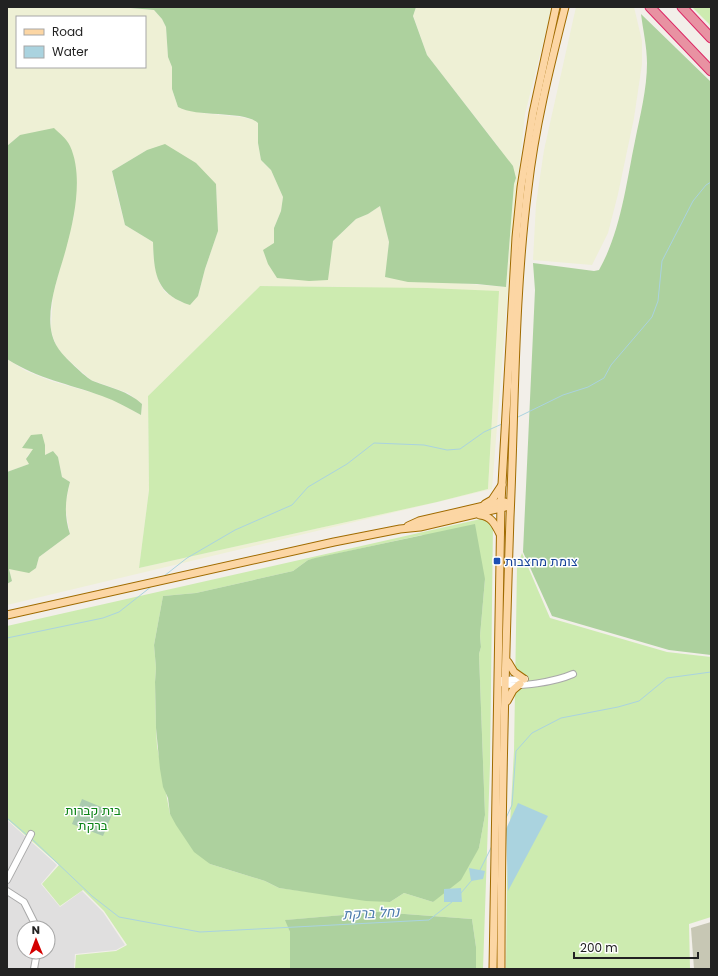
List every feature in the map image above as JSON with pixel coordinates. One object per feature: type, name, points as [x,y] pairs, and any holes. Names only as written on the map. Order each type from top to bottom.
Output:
[{"type":"highway","points":[[650,7],[711,71]]},
{"type":"highway","points":[[682,7],[711,38]]},
{"type":"main road","points":[[493,969],[497,682],[501,536],[516,237],[521,187],[533,113],[556,7]]},
{"type":"main road","points":[[501,969],[502,846],[512,450],[522,251],[527,195],[539,114],[565,7]]},
{"type":"main road","points":[[477,511],[492,500],[503,481]]},
{"type":"main road","points":[[7,616],[400,529],[420,527],[477,511],[511,504]]},
{"type":"main road","points":[[477,511],[493,521],[501,536]]},
{"type":"main road","points":[[506,702],[513,690],[522,682],[507,661]]},
{"type":"street","points":[[497,682],[555,680],[573,674]]},
{"type":"street","points":[[7,880],[31,834]]},
{"type":"street","points":[[7,891],[24,902],[33,920]]},
{"type":"shaded area","points":[[7,7],[119,7],[154,10],[162,19],[166,27],[168,57],[172,67],[172,89],[178,107],[202,113],[241,117],[254,120],[258,123],[258,143],[261,160],[271,170],[283,197],[281,211],[274,228],[274,243],[327,280],[333,241],[356,219],[368,214],[380,206],[389,242],[386,277],[506,287],[514,184],[516,178],[497,145],[427,55],[413,15],[416,7],[552,7],[525,114],[514,214],[492,489],[7,605],[7,584],[12,581],[9,569],[36,568],[39,557],[70,534],[65,506],[70,482],[62,477],[58,457],[53,451],[45,455],[45,445],[22,447],[34,449],[27,456],[29,464],[7,472],[7,359],[26,371],[51,381],[104,396],[141,415],[142,404],[128,393],[91,380],[64,356],[57,347],[51,329],[53,294],[74,216],[76,180],[20,135],[7,146]],"holes":[[[147,150],[216,184],[218,231],[205,269],[198,296],[181,302],[165,292],[159,282],[154,262],[153,242],[125,225],[117,195],[112,171]],[[260,286],[350,287],[496,342],[488,489],[437,502],[139,568],[149,490],[148,396]]]},
{"type":"shaded area","points":[[576,7],[634,7],[642,41],[642,64],[634,118],[618,194],[608,233],[592,265],[533,260],[536,204],[544,150]]},
{"type":"shaded area","points":[[7,820],[57,865],[41,884],[60,907],[82,891],[103,912],[125,945],[116,950],[75,954],[74,969],[7,969]]},
{"type":"shaded area","points":[[711,922],[711,969],[694,969],[691,928]]},
{"type":"green space","points":[[119,7],[416,7],[413,16],[427,55],[513,166],[516,178],[514,184],[506,287],[477,284],[408,282],[385,277],[389,242],[380,206],[368,214],[356,219],[333,241],[328,280],[309,281],[277,278],[268,264],[263,250],[274,243],[274,228],[281,211],[283,197],[271,170],[261,160],[258,143],[258,123],[251,119],[232,115],[197,112],[178,107],[172,89],[172,67],[168,57],[166,27],[162,19],[154,10]]},
{"type":"green space","points":[[692,7],[711,7],[711,27],[709,24]]},
{"type":"green space","points":[[641,14],[711,82],[711,655],[669,650],[552,616],[523,552],[535,290],[533,263],[594,271],[599,270],[613,239],[622,207],[645,93],[647,57]]},
{"type":"green space","points":[[54,128],[69,143],[74,157],[77,182],[73,221],[53,297],[50,324],[53,337],[64,356],[90,379],[125,393],[142,404],[141,415],[107,398],[42,377],[7,359],[7,146],[20,135]]},
{"type":"green space","points":[[165,144],[196,163],[216,184],[218,231],[205,269],[198,296],[190,305],[170,295],[159,281],[154,264],[153,242],[125,225],[112,171],[147,150]]},
{"type":"green space","points":[[260,286],[427,288],[499,291],[488,489],[437,502],[139,568],[149,490],[148,396]]},
{"type":"green space","points":[[42,434],[45,445],[45,455],[53,451],[58,457],[62,477],[70,482],[66,508],[70,534],[39,557],[36,568],[29,573],[9,569],[12,581],[7,584],[7,472],[29,464],[26,459],[33,449],[22,448],[31,435]]},
{"type":"green space","points":[[485,518],[493,525],[490,764],[483,969],[476,969],[476,947],[472,919],[378,912],[286,920],[290,932],[290,969],[75,969],[76,955],[116,951],[127,945],[104,911],[83,890],[60,906],[42,884],[59,865],[7,819],[7,626]],"holes":[[[422,535],[485,579],[480,636],[481,647],[479,654],[485,815],[479,848],[433,902],[404,893],[390,902],[279,888],[265,881],[210,864],[170,814],[157,746],[156,668],[154,645],[163,596],[196,593],[293,571],[308,560]]]},
{"type":"green space","points":[[475,524],[485,579],[480,636],[481,647],[479,654],[485,815],[479,848],[461,880],[433,902],[404,893],[390,902],[366,901],[279,888],[265,881],[210,864],[194,852],[170,814],[168,798],[163,787],[160,769],[156,728],[156,668],[154,645],[163,596],[196,593],[293,571],[308,560],[315,558]]},
{"type":"green space","points":[[522,553],[550,618],[667,652],[711,657],[711,917],[689,924],[690,969],[506,969],[507,879],[514,751],[517,567]]},
{"type":"green space","name":"בית קברות ברקת","points":[[82,799],[113,812],[103,836],[72,824]]},
{"type":"green space","points":[[378,912],[472,919],[476,947],[476,969],[290,969],[290,932],[285,920]]},
{"type":"water","points":[[518,803],[548,816],[508,891],[506,829]]},
{"type":"water","points":[[469,868],[485,871],[483,879],[471,881]]},
{"type":"water","points":[[461,888],[462,902],[444,902],[444,889]]},
{"type":"waterway","points":[[518,417],[563,395],[588,387],[604,378],[611,365],[652,317],[658,301],[662,261],[693,201],[706,185],[711,182]]},
{"type":"waterway","points":[[164,576],[187,558],[235,530],[292,505],[308,487],[347,464],[374,443],[424,445],[447,450],[460,449],[484,432],[502,424]]},
{"type":"waterway","points":[[7,638],[103,618],[119,612],[152,586]]},
{"type":"waterway","name":"נחל ברקת","points":[[506,818],[512,805],[516,751],[532,733],[561,718],[618,707],[639,701],[667,678],[711,672]]},
{"type":"waterway","name":"נחל ברקת","points":[[7,818],[27,835]]},
{"type":"waterway","name":"נחל ברקת","points":[[32,839],[92,896],[119,917],[200,932],[429,920],[452,902]]},
{"type":"waterway","name":"נחל ברקת","points":[[480,870],[492,846]]},
{"type":"waterway","name":"נחל ברקת","points":[[461,893],[472,880]]},
{"type":"place","name":"צומת מחצבות","points":[[497,561]]}]
